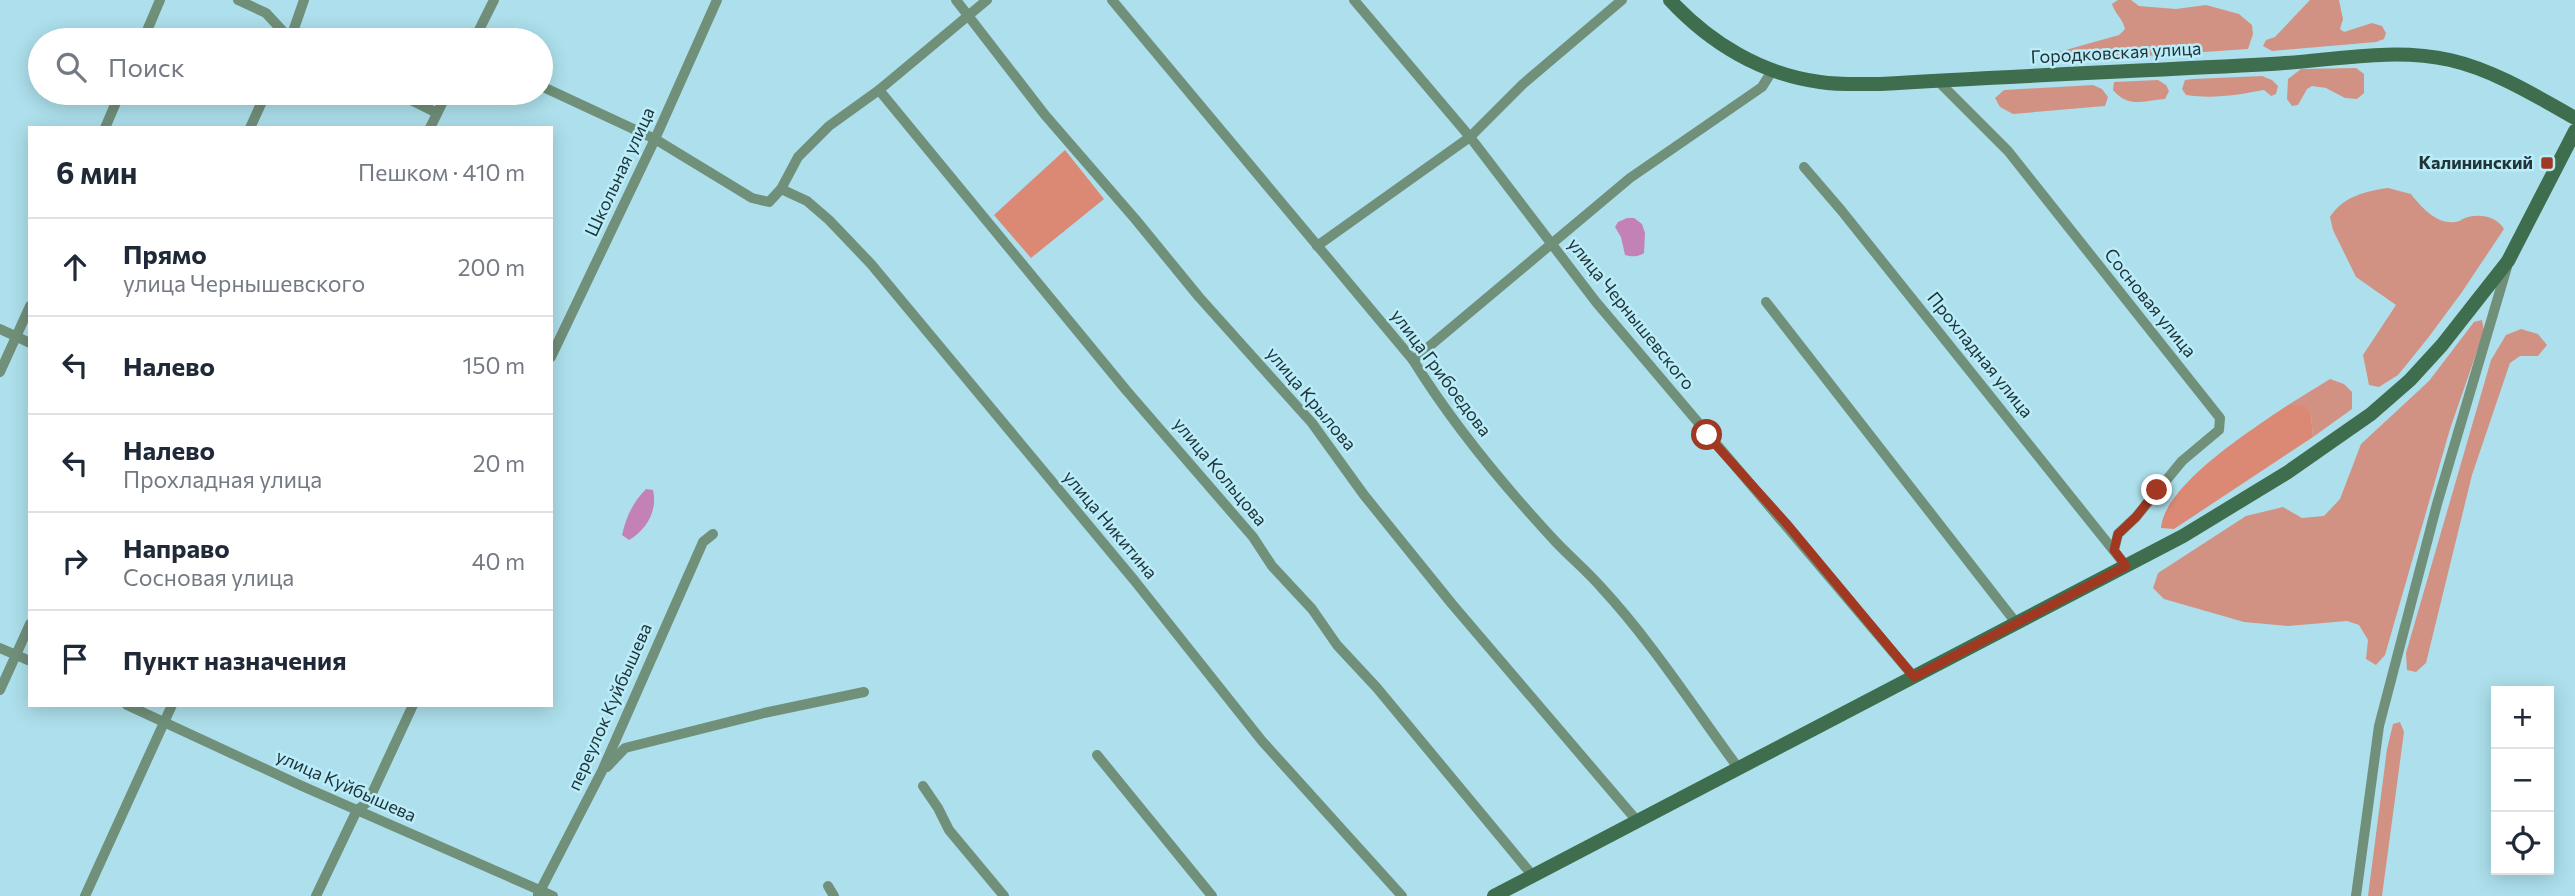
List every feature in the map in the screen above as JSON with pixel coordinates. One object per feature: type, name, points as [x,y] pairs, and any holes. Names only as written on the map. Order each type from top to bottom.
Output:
[{"type":"street","points":[[148,28],[160,0]]},
{"type":"street","points":[[238,0],[266,13],[279,28]]},
{"type":"street","points":[[294,28],[304,0]]},
{"type":"street","points":[[480,28],[494,0]]},
{"type":"street","name":"Школьная улица","points":[[553,353],[655,139],[717,0]]},
{"type":"street","name":"улица Крылова","points":[[956,0],[1045,116],[1136,219],[1199,297],[1312,423],[1364,495],[1452,604],[1638,822]]},
{"type":"street","points":[[553,92],[655,139],[752,198],[769,202],[781,189],[798,157],[829,126],[878,90],[987,0]]},
{"type":"street","name":"улица Грибоедова","points":[[1112,0],[1413,360],[1431,390],[1478,450],[1555,541],[1601,587],[1740,769]]},
{"type":"street","name":"улица Чернышевского","points":[[1354,0],[1470,137],[1552,245],[1707,435],[1786,523],[1914,677]]},
{"type":"street","points":[[1317,246],[1470,137],[1523,84],[1622,0]]},
{"type":"street","name":"Городковская улица","points":[[1670,0],[1692,23],[1724,47],[1772,71],[1821,83],[1880,84],[2284,64],[2369,56],[2409,56],[2448,60],[2482,70],[2575,118]]},
{"type":"street","points":[[1413,360],[1630,178],[1762,87],[1772,71]]},
{"type":"street","name":"Сосновая улица","points":[[1937,81],[2008,151],[2220,418],[2219,430],[2182,461],[2136,517],[2118,534],[2114,550]]},
{"type":"street","name":"улица Кольцова","points":[[878,90],[1126,390],[1253,537],[1272,566],[1312,609],[1337,645],[1377,688],[1533,876]]},
{"type":"street","points":[[106,126],[115,105]]},
{"type":"street","points":[[251,126],[261,105]]},
{"type":"street","points":[[421,105],[437,113]]},
{"type":"street","points":[[431,126],[441,105]]},
{"type":"street","points":[[1494,896],[2183,536],[2288,472],[2371,414],[2410,380],[2442,345],[2508,261],[2575,131]]},
{"type":"street","name":"Прохладная улица","points":[[1804,167],[1841,209],[2126,566]]},
{"type":"street","name":"улица Никитина","points":[[781,189],[807,201],[830,220],[871,264],[1134,580],[1262,741],[1402,896]]},
{"type":"street","points":[[2356,896],[2379,726],[2437,504],[2508,261]]},
{"type":"street","points":[[1766,302],[2017,624]]},
{"type":"street","points":[[0,372],[28,310]]},
{"type":"street","points":[[0,329],[28,341]]},
{"type":"street","name":"переулок Куйбышева","points":[[538,893],[602,771],[703,542],[713,534]]},
{"type":"street","points":[[0,690],[28,628]]},
{"type":"street","points":[[0,648],[28,660]]},
{"type":"street","points":[[602,771],[625,748],[764,713],[864,692]]},
{"type":"street","name":"улица Куйбышева","points":[[131,707],[538,893],[553,896]]},
{"type":"street","points":[[85,896],[171,707]]},
{"type":"street","points":[[316,896],[357,810],[368,802],[412,707]]},
{"type":"street","points":[[1097,755],[1212,896]]},
{"type":"street","points":[[923,786],[938,807],[948,831],[1004,896]]},
{"type":"street","points":[[828,886],[834,896]]},
{"type":"shaded area","points":[[2118,0],[2131,0],[2139,6],[2176,9],[2206,5],[2239,14],[2252,25],[2253,34],[2248,49],[2057,62],[2050,58],[2055,53],[2119,35],[2125,29],[2112,4]]},
{"type":"shaded area","points":[[2310,0],[2339,0],[2343,19],[2340,29],[2344,32],[2372,23],[2382,26],[2386,33],[2384,39],[2376,42],[2272,51],[2263,46],[2266,40],[2275,37]]},
{"type":"shaded area","points":[[2356,68],[2364,74],[2364,93],[2357,99],[2345,98],[2326,88],[2312,86],[2307,89],[2298,105],[2292,106],[2287,99],[2288,79],[2301,69]]},
{"type":"shaded area","points":[[2262,76],[2278,86],[2276,94],[2271,96],[2264,90],[2206,97],[2186,95],[2182,89],[2185,80]]},
{"type":"shaded area","points":[[2158,80],[2166,85],[2169,91],[2165,99],[2130,101],[2113,90],[2114,82]]},
{"type":"shaded area","points":[[2093,85],[2102,89],[2108,97],[2105,106],[2013,114],[2000,107],[1995,98],[2004,90]]},
{"type":"shaded area","points":[[1065,150],[1104,199],[1031,258],[994,215]]},
{"type":"shaded area","points":[[2388,188],[2411,194],[2424,209],[2442,221],[2456,222],[2481,216],[2492,218],[2504,229],[2428,338],[2398,375],[2379,387],[2369,385],[2363,355],[2396,305],[2356,277],[2333,230],[2330,217],[2348,200],[2363,193]]},
{"type":"shaded area","points":[[1634,218],[1642,224],[1645,233],[1644,253],[1625,255],[1621,237],[1615,227],[1618,222]]},
{"type":"shaded area","points":[[2482,320],[2484,331],[2450,429],[2385,655],[2376,665],[2366,659],[2368,640],[2359,625],[2347,621],[2288,626],[2244,622],[2164,599],[2153,588],[2158,573],[2246,516],[2283,507],[2302,518],[2324,516],[2340,499],[2361,444],[2429,381],[2474,322]]},
{"type":"shaded area","points":[[2521,329],[2538,334],[2547,345],[2538,356],[2520,356],[2510,363],[2472,475],[2426,663],[2416,672],[2407,670],[2406,653],[2491,360],[2506,335]]},
{"type":"shaded area","points":[[2330,379],[2344,384],[2352,392],[2352,409],[2313,437],[2311,415],[2288,405]]},
{"type":"shaded area","points":[[2288,405],[2305,406],[2311,415],[2313,437],[2174,529],[2161,528],[2166,511],[2194,476],[2234,443]]},
{"type":"shaded area","points":[[646,489],[653,490],[652,512],[641,531],[629,540],[622,535],[626,522]]},
{"type":"shaded area","points":[[2400,722],[2404,732],[2382,896],[2368,896],[2387,749],[2393,724]]},
{"type":"place","name":"Калининский","points":[[2547,163]]},
{"type":"route","points":[[1707,435],[1786,523],[1914,677],[2126,566],[2114,550],[2118,534],[2136,517],[2157,490]]}]
